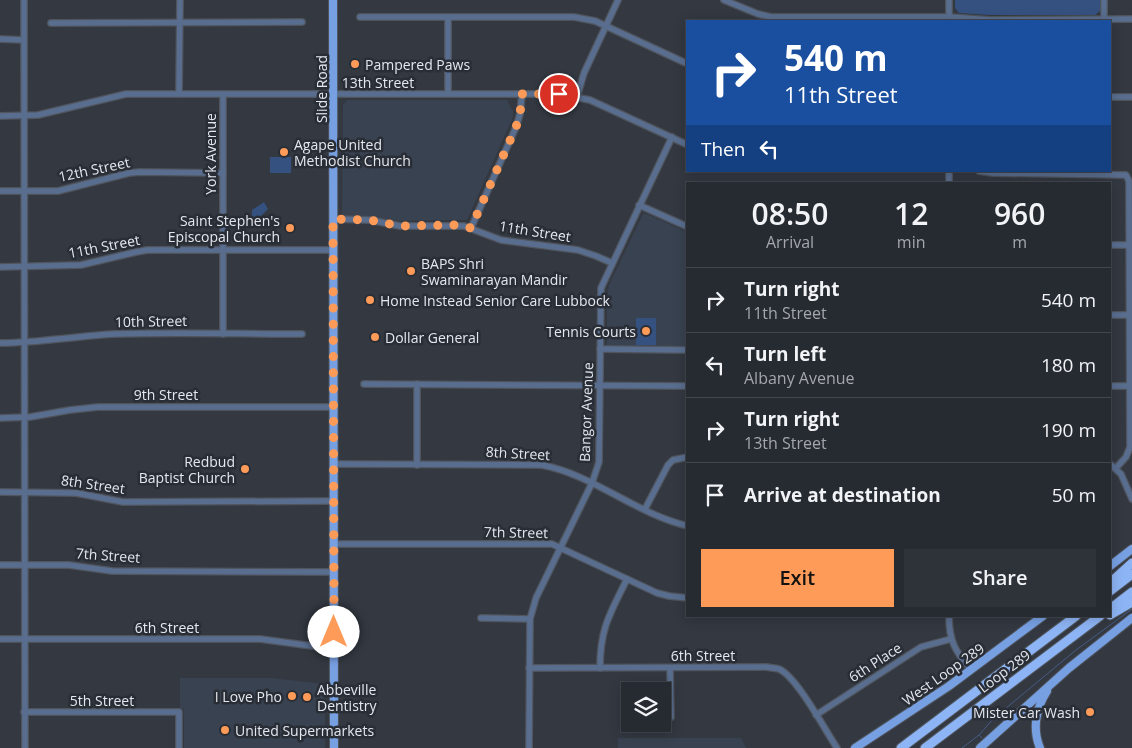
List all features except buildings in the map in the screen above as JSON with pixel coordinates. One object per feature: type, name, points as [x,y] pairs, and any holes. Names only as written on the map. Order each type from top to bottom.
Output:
[{"type":"highway","points":[[1111,582],[1132,563]]},
{"type":"highway","points":[[1111,590],[1132,574]]},
{"type":"highway","points":[[1111,608],[1132,592]]},
{"type":"highway","points":[[1111,615],[1132,602]]},
{"type":"highway","name":"Loop 289","points":[[902,748],[1074,617]]},
{"type":"highway","name":"Loop 289","points":[[925,748],[1099,617]]},
{"type":"highway","points":[[1049,655],[1107,617]]},
{"type":"main road","name":"Slide Road","points":[[333,0],[334,748]]},
{"type":"main road","points":[[1111,565],[1132,549]]},
{"type":"main road","name":"West Loop 289","points":[[854,748],[884,730],[971,670],[1042,617]]},
{"type":"main road","points":[[980,748],[1086,653],[1132,618]]},
{"type":"main road","points":[[1040,748],[1036,733],[1036,718],[1041,700],[1052,683]]},
{"type":"main road","points":[[861,748],[884,730]]},
{"type":"street","points":[[24,0],[25,748]]},
{"type":"street","points":[[179,94],[180,0]]},
{"type":"street","points":[[577,97],[584,73],[618,0]]},
{"type":"street","points":[[724,0],[758,14],[771,16],[991,20]]},
{"type":"street","points":[[949,0],[949,19]]},
{"type":"street","points":[[1104,0],[1104,20]]},
{"type":"street","points":[[360,17],[574,16],[595,21],[686,63]]},
{"type":"street","points":[[448,17],[448,94]]},
{"type":"street","points":[[1111,21],[1132,20]]},
{"type":"street","points":[[51,22],[302,22]]},
{"type":"street","points":[[0,40],[24,40]]},
{"type":"street","name":"13th Street","points":[[0,116],[50,113],[126,94],[559,94],[577,97],[597,104],[686,144]]},
{"type":"street","name":"York Avenue","points":[[223,94],[223,334]]},
{"type":"street","points":[[471,228],[516,127],[520,114],[522,94]]},
{"type":"street","points":[[1111,97],[1132,97]]},
{"type":"street","name":"Bangor Avenue","points":[[529,748],[530,619],[536,598],[592,483],[598,462],[600,446],[601,288],[672,137]]},
{"type":"street","points":[[983,172],[993,174],[1103,172],[1126,175],[1129,182],[1130,447],[1126,457],[1116,468]]},
{"type":"street","name":"12th Street","points":[[0,191],[58,191],[129,173],[223,173]]},
{"type":"street","points":[[639,205],[686,226]]},
{"type":"street","name":"11th Street","points":[[333,219],[370,220],[400,226],[455,225],[471,228],[501,240],[578,250],[612,263]]},
{"type":"street","points":[[1111,245],[1129,245]]},
{"type":"street","name":"11th Street","points":[[0,267],[81,265],[148,250],[334,250]]},
{"type":"street","points":[[1111,315],[1129,315]]},
{"type":"street","name":"10th Street","points":[[0,343],[24,343],[68,337],[116,334],[302,334]]},
{"type":"street","points":[[600,350],[686,350]]},
{"type":"street","points":[[364,384],[686,386]]},
{"type":"street","points":[[417,384],[417,465]]},
{"type":"street","points":[[1111,386],[1130,386]]},
{"type":"street","name":"9th Street","points":[[0,418],[24,418],[98,406],[334,406]]},
{"type":"street","points":[[645,509],[668,465],[672,460],[686,457]]},
{"type":"street","name":"8th Street","points":[[334,464],[542,465],[568,472],[675,523],[686,526]]},
{"type":"street","points":[[1111,465],[1121,474],[1132,498]]},
{"type":"street","name":"8th Street","points":[[0,492],[76,493],[124,502],[334,501]]},
{"type":"street","name":"7th Street","points":[[334,544],[552,544],[627,580],[663,594],[686,598]]},
{"type":"street","name":"7th Street","points":[[0,565],[69,565],[112,571],[334,572]]},
{"type":"street","points":[[600,668],[602,635],[627,580]]},
{"type":"street","points":[[950,617],[951,638],[958,653],[971,670]]},
{"type":"street","points":[[481,618],[530,619]]},
{"type":"street","name":"6th Place","points":[[816,715],[921,647],[951,638]]},
{"type":"street","name":"6th Street","points":[[0,639],[260,640],[312,646],[334,646]]},
{"type":"street","name":"6th Street","points":[[529,668],[768,667],[779,669],[792,681],[836,748]]},
{"type":"street","points":[[670,668],[670,682]]},
{"type":"street","points":[[880,673],[884,679]]},
{"type":"street","name":"5th Street","points":[[24,712],[179,712],[179,748]]},
{"type":"shaded area","points":[[955,0],[1100,0],[1100,11],[1095,15],[989,15],[959,13],[955,8]]},
{"type":"shaded area","points":[[347,100],[507,100],[513,111],[513,117],[467,220],[389,221],[369,216],[342,216],[343,105]]},
{"type":"shaded area","points":[[270,157],[291,157],[291,173],[270,173]]},
{"type":"shaded area","points":[[264,202],[268,209],[259,218],[252,218],[252,210]]},
{"type":"shaded area","points":[[643,214],[647,214],[686,232],[686,348],[607,348],[607,298],[609,285]]},
{"type":"shaded area","name":"Tennis Courts","points":[[636,318],[656,318],[656,345],[636,345]]},
{"type":"shaded area","points":[[180,678],[271,678],[325,684],[325,748],[184,748],[184,709],[180,708]]},
{"type":"shaded area","points":[[618,738],[741,738],[746,748],[618,748]]},
{"type":"waterway","points":[[982,738],[979,735],[994,718],[1076,650],[1132,609]]},
{"type":"waterway","points":[[962,748],[979,735]]},
{"type":"place","name":"Pampered Paws","points":[[355,64]]},
{"type":"place","name":"Agape United Methodist Church","points":[[284,152]]},
{"type":"place","name":"Saint Stephen's Episcopal Church","points":[[290,228]]},
{"type":"place","name":"BAPS Shri Swaminarayan Mandir","points":[[411,271]]},
{"type":"place","name":"Home Instead Senior Care Lubbock","points":[[370,300]]},
{"type":"place","name":"Tennis Courts","points":[[646,331]]},
{"type":"place","name":"Dollar General","points":[[375,337]]},
{"type":"place","name":"Redbud Baptist Church","points":[[245,469]]},
{"type":"place","name":"I Love Pho","points":[[292,696]]},
{"type":"place","name":"Abbeville Dentistry","points":[[307,697]]},
{"type":"place","name":"Mister Car Wash","points":[[1090,712]]},
{"type":"place","name":"United Supermarkets","points":[[225,730]]},
{"type":"route","points":[[334,632],[333,219],[361,219],[400,226],[455,225],[471,228],[516,127],[520,114],[522,94],[559,94]]}]
